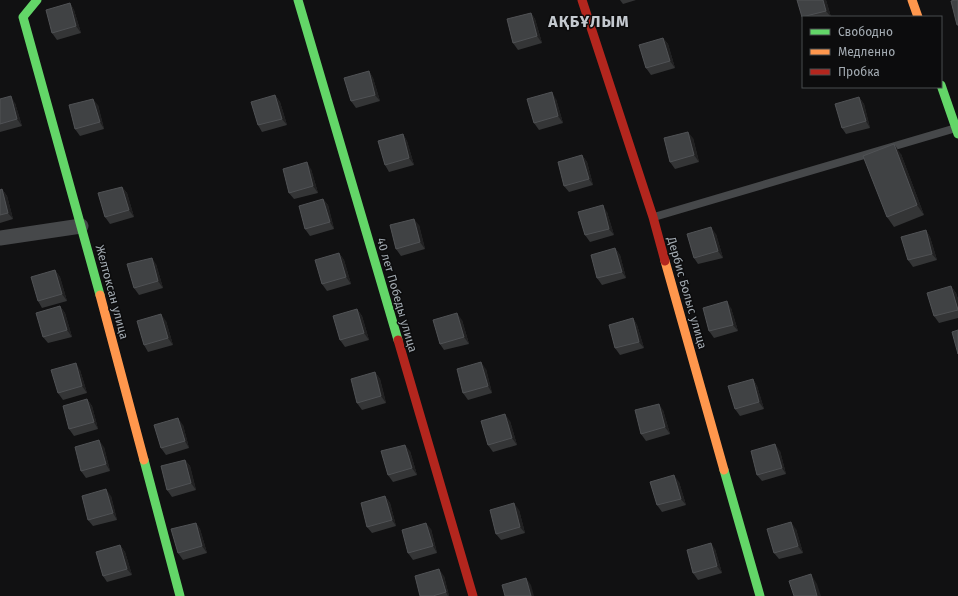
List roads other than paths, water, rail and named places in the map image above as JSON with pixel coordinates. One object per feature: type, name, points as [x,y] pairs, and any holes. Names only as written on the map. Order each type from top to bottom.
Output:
[{"type":"street","name":"Желтоксан улица","points":[[37,0],[23,17],[81,226],[180,596]]},
{"type":"street","name":"40 лет Победы улица","points":[[298,0],[473,596]]},
{"type":"street","name":"Дербис Болыс улица","points":[[582,0],[653,217],[760,596]]},
{"type":"street","points":[[912,0],[918,16]]},
{"type":"street","points":[[942,88],[957,131]]},
{"type":"street","points":[[0,238],[81,226]]},
{"type":"lane","points":[[653,217],[957,131]]},
{"type":"district","name":"АҚБҰЛЫМ","points":[[589,21]]}]
